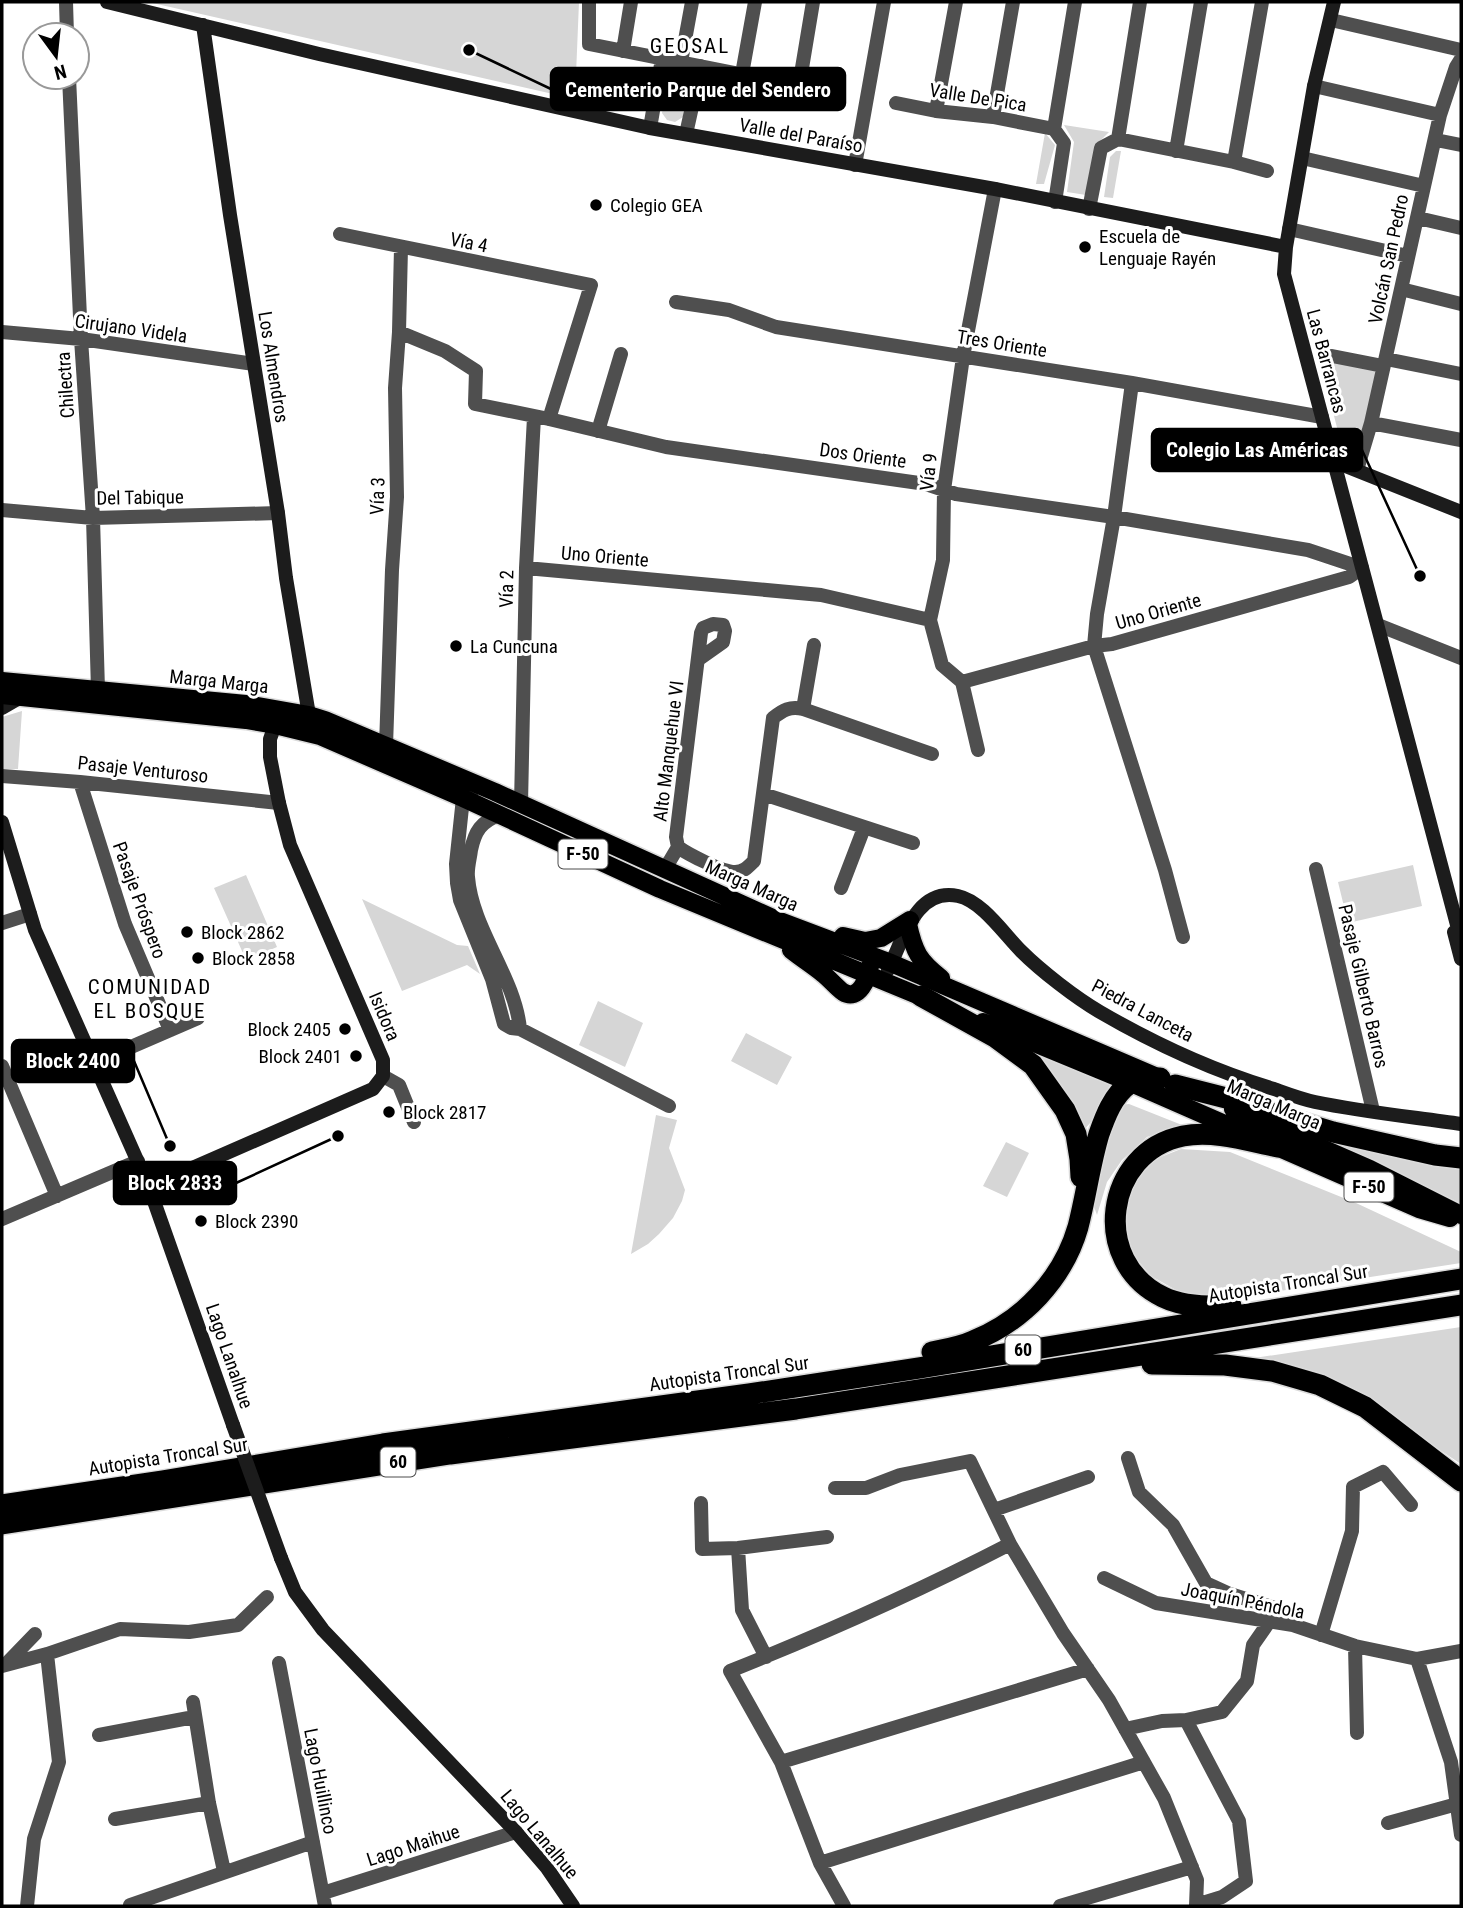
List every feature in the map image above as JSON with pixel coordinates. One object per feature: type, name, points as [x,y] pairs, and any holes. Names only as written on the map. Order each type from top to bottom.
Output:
[{"type":"highway","points":[[921,996],[1004,1043],[1033,1065],[1054,1092],[1076,1134],[1080,1159],[1081,1214]]},
{"type":"highway","points":[[749,1394],[954,1347],[990,1334],[1022,1312],[1046,1287],[1068,1252],[1081,1214],[1101,1128],[1116,1097],[1130,1083],[1168,1081],[1333,1132],[1435,1155],[1461,1158]]},
{"type":"highway","points":[[1278,1147],[1217,1135],[1183,1136],[1159,1145],[1139,1159],[1125,1180],[1116,1203],[1115,1227],[1120,1251],[1132,1272],[1150,1289],[1172,1301],[1220,1307],[1296,1305]]},
{"type":"highway","name":"Autopista Troncal Sur","points":[[2,1504],[163,1481],[383,1444],[919,1368],[1461,1279]]},
{"type":"highway","name":"60","points":[[2,1524],[450,1454],[796,1409],[1461,1306]]},
{"type":"highway","points":[[1052,1369],[1159,1364],[1225,1365],[1272,1371],[1320,1385],[1365,1407],[1461,1481]]},
{"type":"main road","name":"Marga Marga","points":[[2,681],[246,704],[325,720],[515,801],[777,920],[958,991],[1370,1169],[1461,1215]]},
{"type":"main road","name":"Marga Marga","points":[[2,695],[246,720],[275,724],[320,736],[654,887],[1130,1083],[1419,1209],[1461,1222]]},
{"type":"main road","points":[[275,724],[281,717],[309,715]]},
{"type":"main road","points":[[777,920],[865,941],[881,938],[909,922],[912,943],[920,960],[958,991]]},
{"type":"main road","points":[[778,939],[844,993],[851,995],[875,978],[871,956]]},
{"type":"street","points":[[66,2],[67,21]]},
{"type":"street","name":"Valle del Paraíso","points":[[107,2],[319,54],[650,128],[995,189],[1286,247]]},
{"type":"street","points":[[589,2],[589,44],[820,90]]},
{"type":"street","points":[[622,51],[631,2]]},
{"type":"street","points":[[681,62],[692,2]]},
{"type":"street","points":[[742,74],[755,2]]},
{"type":"street","points":[[799,86],[813,2]]},
{"type":"street","points":[[855,165],[884,2]]},
{"type":"street","points":[[936,111],[956,2]]},
{"type":"street","points":[[993,117],[1013,2]]},
{"type":"street","points":[[1055,202],[1065,143],[1054,129],[1075,2]]},
{"type":"street","points":[[1118,139],[1140,2]]},
{"type":"street","points":[[1176,151],[1201,2]]},
{"type":"street","points":[[1234,162],[1262,2]]},
{"type":"street","name":"Las Barrancas","points":[[1334,2],[1314,86],[1286,247],[1284,274],[1378,625],[1461,959]]},
{"type":"street","points":[[1331,20],[1461,50]]},
{"type":"street","name":"Los Almendros","points":[[203,25],[309,715]]},
{"type":"street","points":[[650,128],[663,59]]},
{"type":"street","name":"Volcán San Pedro","points":[[1357,470],[1371,423],[1440,115],[1459,65]]},
{"type":"street","points":[[686,134],[701,66]]},
{"type":"street","points":[[1314,86],[1440,115]]},
{"type":"street","name":"Chilectra","points":[[70,91],[81,339],[93,518],[98,690]]},
{"type":"street","name":"Valle De Pica","points":[[896,103],[1054,129]]},
{"type":"street","points":[[1090,209],[1101,148],[1118,139],[1266,171]]},
{"type":"street","points":[[1436,140],[1461,145]]},
{"type":"street","points":[[1302,158],[1423,186]]},
{"type":"street","name":"Vía 9","points":[[978,750],[962,682],[942,665],[930,620],[943,560],[944,490],[963,356],[995,189]]},
{"type":"street","points":[[1418,218],[1461,228]]},
{"type":"street","points":[[1289,229],[1408,256]]},
{"type":"street","name":"Vía 4","points":[[340,234],[591,285]]},
{"type":"street","name":"Vía 3","points":[[386,746],[397,497],[395,388],[401,248]]},
{"type":"street","name":"Vía 2","points":[[515,801],[526,568],[541,418],[591,285]]},
{"type":"street","points":[[1401,289],[1461,304]]},
{"type":"street","name":"Tres Oriente","points":[[677,302],[729,310],[776,327],[1322,416]]},
{"type":"street","name":"Cirujano Videla","points":[[2,332],[81,339],[254,364]]},
{"type":"street","name":"Dos Oriente","points":[[399,332],[445,351],[476,371],[475,404],[666,447],[926,484],[956,494],[1114,517],[1308,550],[1362,568]]},
{"type":"street","points":[[598,431],[621,354]]},
{"type":"street","points":[[1332,356],[1461,374]]},
{"type":"street","points":[[1132,383],[1094,646],[1165,870],[1183,937]]},
{"type":"street","points":[[1371,423],[1461,440]]},
{"type":"street","points":[[1333,461],[1461,512]]},
{"type":"street","name":"Del Tabique","points":[[2,510],[93,518],[278,513]]},
{"type":"street","name":"Uno Oriente","points":[[526,568],[821,595],[930,620]]},
{"type":"street","name":"Uno Oriente","points":[[962,682],[1094,646],[1112,644],[1349,577],[1362,568]]},
{"type":"street","points":[[1378,625],[1461,659]]},
{"type":"street","points":[[803,709],[814,645]]},
{"type":"street","name":"Alto Manquehue VI","points":[[672,873],[683,851],[676,837],[699,659]]},
{"type":"street","points":[[2,708],[21,697]]},
{"type":"street","points":[[683,851],[733,872],[745,870],[754,861],[773,718],[781,711],[794,707],[803,709],[932,754]]},
{"type":"street","name":"Isidora","points":[[275,724],[270,739],[270,757],[290,845],[383,1060],[383,1076]]},
{"type":"street","name":"Pasaje Venturoso","points":[[2,776],[279,803]]},
{"type":"street","name":"Pasaje Próspero","points":[[80,782],[125,923],[170,1030]]},
{"type":"street","points":[[515,801],[477,792],[463,799],[456,864],[460,900],[492,979],[504,1024],[520,1029],[668,1105]]},
{"type":"street","points":[[763,794],[913,843]]},
{"type":"street","points":[[499,815],[485,820],[474,837],[468,876],[473,901],[513,999],[520,1029]]},
{"type":"street","name":"Lago Lanalhue","points":[[2,822],[7,854],[30,914],[149,1187],[295,1592],[323,1630],[516,1832],[547,1868],[573,1906]]},
{"type":"street","points":[[841,888],[864,828]]},
{"type":"street","name":"Pasaje Gilberto Barros","points":[[1316,869],[1373,1111]]},
{"type":"street","name":"Piedra Lanceta","points":[[875,978],[891,963],[909,922],[929,901],[942,895],[959,896],[972,902],[1022,952],[1098,1011],[1192,1058],[1251,1082],[1313,1102],[1461,1124]]},
{"type":"street","points":[[2,923],[30,914]]},
{"type":"street","name":"Las Barrancas","points":[[1452,915],[1461,940]]},
{"type":"street","points":[[94,1063],[198,1018]]},
{"type":"street","points":[[2,1066],[57,1196]]},
{"type":"street","points":[[149,1187],[373,1089],[383,1076],[400,1085],[414,1122]]},
{"type":"street","points":[[2,1219],[138,1161]]},
{"type":"street","points":[[1128,1458],[1139,1492],[1173,1525],[1206,1583],[1230,1594],[1278,1609],[1293,1625]]},
{"type":"street","points":[[835,1488],[866,1488],[900,1475],[970,1461],[1010,1544],[1063,1633],[1109,1700],[1164,1798],[1197,1880],[1196,1906],[1222,1896],[1247,1881],[1239,1821],[1186,1720]]},
{"type":"street","points":[[1321,1635],[1352,1531],[1353,1487],[1383,1472],[1411,1505]]},
{"type":"street","points":[[994,1510],[1088,1477]]},
{"type":"street","points":[[701,1503],[702,1549],[738,1548],[827,1537]]},
{"type":"street","points":[[844,1906],[820,1863],[781,1762],[730,1671],[924,1588],[1010,1544]]},
{"type":"street","points":[[738,1548],[742,1610],[766,1657]]},
{"type":"street","name":"Joaquín Péndola","points":[[1104,1578],[1156,1603],[1293,1625],[1355,1646],[1417,1659],[1461,1651]]},
{"type":"street","points":[[3,1666],[120,1629],[189,1632],[239,1625],[267,1597]]},
{"type":"street","points":[[1125,1728],[1222,1712],[1247,1681],[1253,1645],[1269,1622]]},
{"type":"street","points":[[3,1666],[35,1634]]},
{"type":"street","points":[[1355,1646],[1357,1733]]},
{"type":"street","points":[[27,1906],[34,1839],[59,1762],[47,1654]]},
{"type":"street","points":[[1417,1659],[1451,1762],[1461,1835]]},
{"type":"street","name":"Lago Huillinco","points":[[279,1662],[324,1900]]},
{"type":"street","points":[[781,1762],[1088,1669]]},
{"type":"street","points":[[192,1702],[224,1871]]},
{"type":"street","points":[[99,1735],[194,1717]]},
{"type":"street","points":[[820,1863],[1144,1762]]},
{"type":"street","points":[[115,1819],[209,1803]]},
{"type":"street","points":[[1388,1823],[1457,1804]]},
{"type":"street","name":"Lago Maihue","points":[[324,1900],[516,1832]]},
{"type":"street","points":[[130,1905],[313,1842]]},
{"type":"street","points":[[1060,1906],[1192,1867]]},
{"type":"shaded area","points":[[148,2],[579,2],[575,99]]},
{"type":"shaded area","points":[[676,70],[684,72],[688,79],[683,117],[675,122],[667,120],[662,113],[668,76]]},
{"type":"shaded area","points":[[1064,125],[1109,132],[1095,146],[1086,195],[1067,192],[1074,142]]},
{"type":"shaded area","points":[[1045,133],[1055,145],[1044,184],[1036,184]]},
{"type":"shaded area","points":[[1116,151],[1121,151],[1113,198],[1104,197],[1110,157]]},
{"type":"shaded area","points":[[1334,362],[1377,371],[1356,459],[1344,455],[1322,369]]},
{"type":"shaded area","points":[[22,711],[18,769],[2,769],[2,717]]},
{"type":"shaded area","points":[[1413,865],[1422,906],[1348,923],[1338,882]]},
{"type":"shaded area","points":[[246,875],[277,947],[246,960],[214,888]]},
{"type":"shaded area","points":[[362,899],[457,945],[468,946],[480,974],[467,965],[402,991]]},
{"type":"shaded area","points":[[598,1001],[643,1023],[625,1067],[579,1045]]},
{"type":"shaded area","points":[[746,1033],[792,1057],[777,1085],[731,1061]]},
{"type":"shaded area","points":[[1034,1052],[1110,1085],[1091,1122],[1083,1131],[1063,1088]]},
{"type":"shaded area","points":[[1129,1104],[1182,1125],[1147,1137],[1122,1160],[1107,1182],[1097,1215],[1089,1193],[1119,1105]]},
{"type":"shaded area","points":[[656,1115],[677,1120],[669,1148],[685,1190],[673,1218],[648,1244],[631,1254]]},
{"type":"shaded area","points":[[1326,1139],[1461,1167],[1461,1203],[1460,1203]]},
{"type":"shaded area","points":[[1006,1142],[1029,1153],[1007,1197],[983,1186]]},
{"type":"shaded area","points":[[1181,1149],[1230,1152],[1356,1203],[1461,1252],[1461,1263],[1234,1298],[1183,1294],[1151,1276],[1128,1249],[1123,1215],[1131,1184],[1153,1160]]},
{"type":"shaded area","points":[[1461,1327],[1461,1464],[1370,1404],[1241,1360]]},
{"type":"place","name":"Cementerio Parque del Sendero","points":[[469,50]]},
{"type":"place","name":"Colegio GEA","points":[[596,205]]},
{"type":"place","name":"Escuela de Lenguaje Rayén","points":[[1085,247]]},
{"type":"place","name":"Colegio Las Américas","points":[[1420,576]]},
{"type":"place","name":"La Cuncuna","points":[[456,646]]},
{"type":"place","name":"Block 2862","points":[[187,932]]},
{"type":"place","name":"Block 2858","points":[[198,958]]},
{"type":"place","name":"Block 2405","points":[[345,1029]]},
{"type":"place","name":"Block 2401","points":[[356,1056]]},
{"type":"place","name":"Block 2817","points":[[389,1112]]},
{"type":"place","name":"Block 2833","points":[[338,1136]]},
{"type":"place","name":"Block 2400","points":[[170,1146]]},
{"type":"place","name":"Block 2390","points":[[201,1221]]},
{"type":"district","name":"GEOSAL","points":[[690,46]]},
{"type":"district","name":"COMUNIDAD EL BOSQUE","points":[[150,999]]}]
